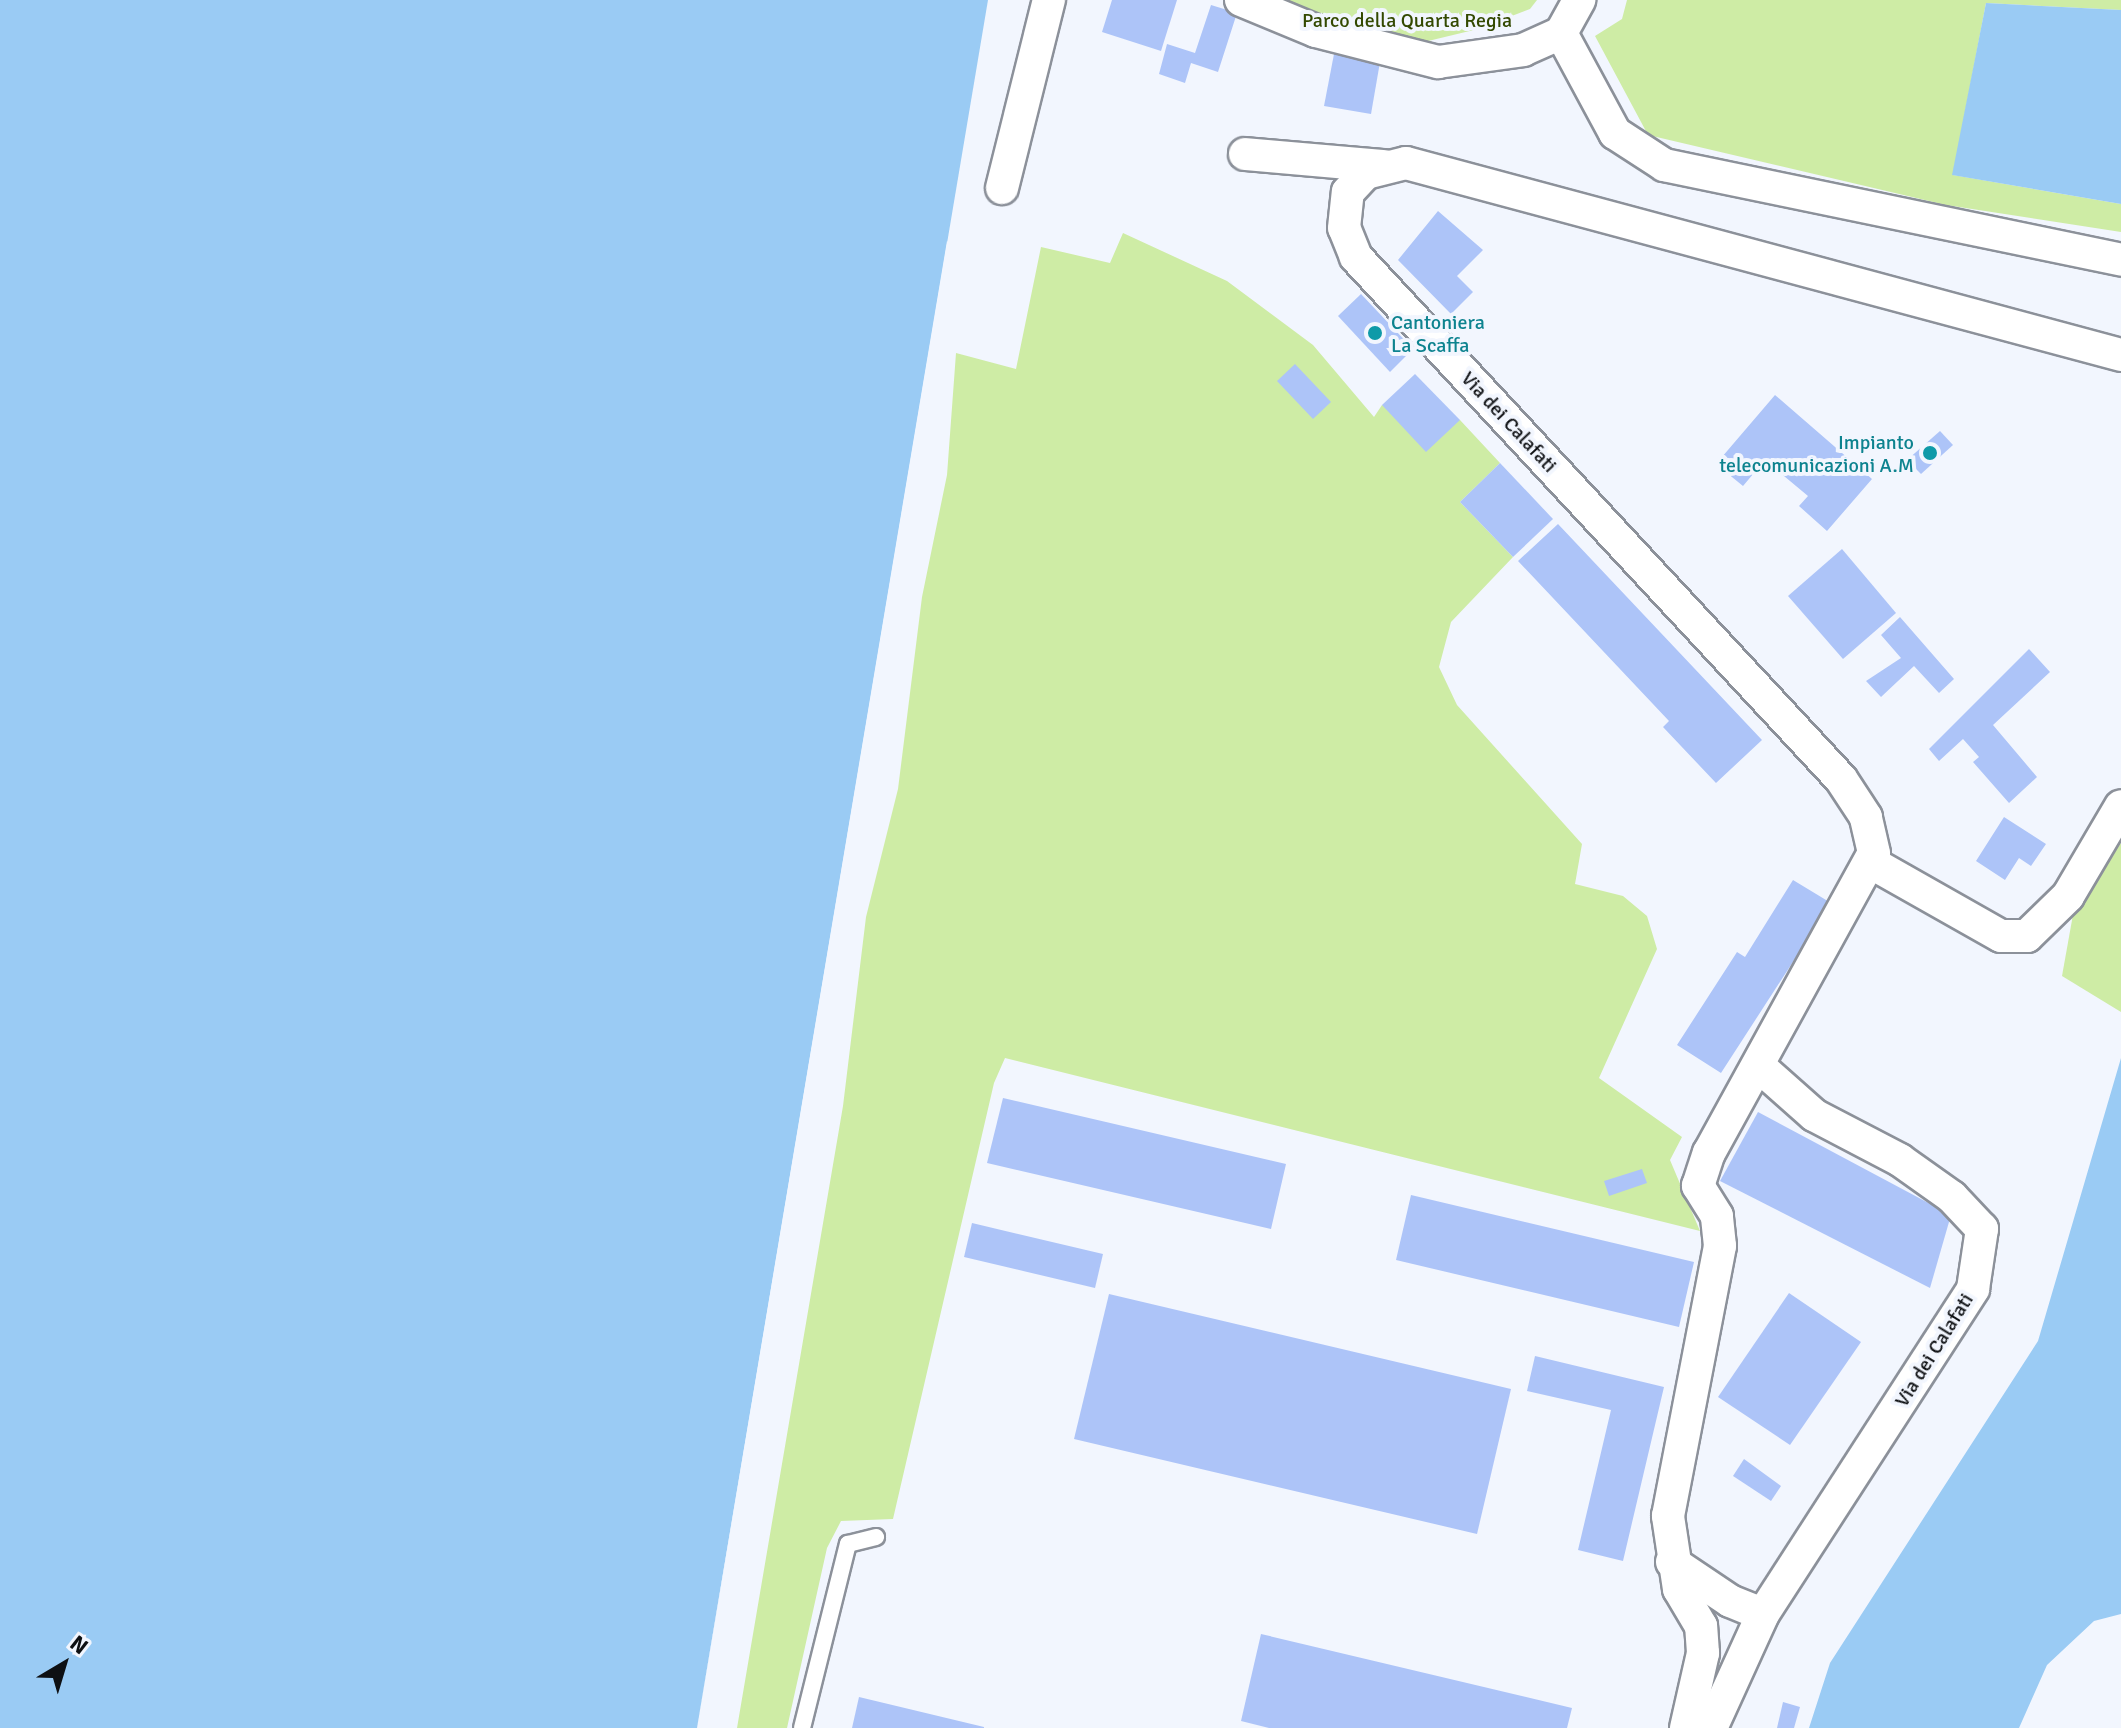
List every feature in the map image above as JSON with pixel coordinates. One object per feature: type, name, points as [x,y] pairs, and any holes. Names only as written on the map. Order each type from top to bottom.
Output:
[{"type":"street","points":[[1002,188],[1049,0]]},
{"type":"street","points":[[1241,0],[1316,31],[1438,62],[1523,50],[1561,33],[1579,0]]},
{"type":"street","points":[[1561,33],[1615,133],[1664,165],[2121,260]]},
{"type":"street","points":[[1245,154],[1383,166],[1406,163],[2121,355]]},
{"type":"street","name":"Via dei Calafati","points":[[1383,166],[1348,192],[1344,228],[1356,257],[1841,779],[1866,817],[1874,853],[1870,862]]},
{"type":"street","points":[[1686,1728],[1703,1653],[1701,1626],[1679,1589],[1672,1562],[1668,1516],[1720,1246],[1717,1216],[1698,1186],[1709,1153],[1760,1067],[1870,862],[2001,936],[2027,936],[2068,896],[2121,806]]},
{"type":"street","name":"Via dei Calafati","points":[[1711,1728],[1763,1614],[1973,1289],[1982,1229],[1952,1197],[1900,1160],[1814,1115],[1760,1067]]},
{"type":"street","points":[[1672,1562],[1730,1601],[1763,1614]]},
{"type":"lane","points":[[802,1728],[848,1544],[876,1537]]},
{"type":"green space","name":"Parco della Quarta Regia","points":[[1267,0],[1537,0],[1530,9],[1478,29],[1424,42],[1388,40]]},
{"type":"green space","points":[[1627,0],[2121,0],[2121,10],[1986,3],[1953,175],[2121,204],[2121,232],[1946,205],[1648,135],[1595,36],[1622,19]]},
{"type":"green space","points":[[1123,233],[1227,281],[1313,345],[1374,417],[1382,405],[1460,420],[1500,463],[1460,502],[1513,557],[1451,622],[1439,667],[1457,705],[1582,844],[1575,884],[1623,896],[1647,916],[1657,949],[1599,1078],[1682,1137],[1670,1160],[1700,1231],[1005,1058],[994,1083],[893,1519],[841,1521],[827,1548],[787,1728],[737,1728],[843,1106],[866,917],[898,789],[922,597],[947,475],[956,353],[1016,369],[1041,247],[1110,263]]},
{"type":"green space","points":[[2121,843],[2121,1012],[2062,976],[2074,909]]},
{"type":"water","points":[[0,0],[988,0],[697,1728],[0,1728]]},
{"type":"water","points":[[1986,3],[2121,10],[2121,204],[1952,175]]},
{"type":"water","points":[[2121,1058],[2121,1614],[2094,1621],[2047,1665],[2019,1728],[1809,1728],[1830,1663],[2038,1341]]},
{"type":"pier","points":[[947,241],[951,245],[697,1728]]},
{"type":"building","points":[[1112,0],[1177,0],[1161,51],[1102,32]]},
{"type":"building","points":[[1211,5],[1237,13],[1218,72],[1191,63],[1185,83],[1159,74],[1167,44],[1195,53]]},
{"type":"building","points":[[1334,54],[1380,62],[1371,114],[1324,106]]},
{"type":"building","points":[[1438,211],[1483,250],[1457,276],[1473,292],[1451,314],[1398,260]]},
{"type":"building","name":"Cantoniera La Scaffa","points":[[1361,294],[1413,349],[1390,372],[1338,316]]},
{"type":"building","points":[[1295,364],[1331,402],[1313,419],[1277,381]]},
{"type":"building","points":[[1415,374],[1460,420],[1426,452],[1382,405]]},
{"type":"building","points":[[1775,395],[1872,479],[1827,531],[1799,506],[1808,496],[1765,460],[1743,486],[1716,464]]},
{"type":"building","name":"Impianto telecomunicazioni A.M","points":[[1940,431],[1953,445],[1921,474],[1907,460]]},
{"type":"building","points":[[1500,463],[1553,519],[1513,557],[1460,502]]},
{"type":"building","points":[[1558,524],[1762,740],[1716,783],[1663,727],[1669,721],[1518,561]]},
{"type":"building","points":[[1842,549],[1896,613],[1843,659],[1788,596]]},
{"type":"building","points":[[1900,617],[1954,679],[1939,693],[1914,666],[1881,697],[1866,681],[1901,658],[1881,635]]},
{"type":"building","points":[[2029,649],[2050,672],[1993,725],[2037,777],[2009,803],[1973,762],[1979,757],[1963,739],[1939,761],[1929,749]]},
{"type":"building","points":[[2004,817],[2046,844],[2031,866],[2019,858],[2005,880],[1976,861]]},
{"type":"building","points":[[1793,880],[1831,903],[1721,1073],[1677,1045],[1737,952],[1745,957]]},
{"type":"building","points":[[1003,1098],[1286,1164],[1271,1229],[987,1163]]},
{"type":"building","points":[[1758,1112],[1951,1215],[1930,1288],[1720,1181]]},
{"type":"building","points":[[1642,1169],[1647,1183],[1609,1196],[1604,1181]]},
{"type":"building","points":[[1411,1195],[1694,1262],[1679,1327],[1396,1260]]},
{"type":"building","points":[[972,1223],[1103,1254],[1095,1288],[964,1257]]},
{"type":"building","points":[[1789,1293],[1861,1342],[1790,1445],[1718,1397]]},
{"type":"building","points":[[1109,1294],[1511,1389],[1477,1534],[1074,1439]]},
{"type":"building","points":[[1535,1356],[1664,1387],[1623,1561],[1578,1550],[1611,1410],[1527,1391]]},
{"type":"building","points":[[1744,1459],[1781,1486],[1771,1501],[1733,1476]]},
{"type":"building","points":[[1261,1634],[1572,1708],[1567,1728],[1269,1728],[1241,1721]]},
{"type":"building","points":[[859,1697],[984,1727],[984,1728],[852,1728]]},
{"type":"building","points":[[1783,1702],[1800,1707],[1794,1728],[1777,1728]]},
{"type":"place","name":"Cantoniera La Scaffa","points":[[1375,333]]},
{"type":"place","name":"Impianto telecomunicazioni A.M","points":[[1930,453]]}]
